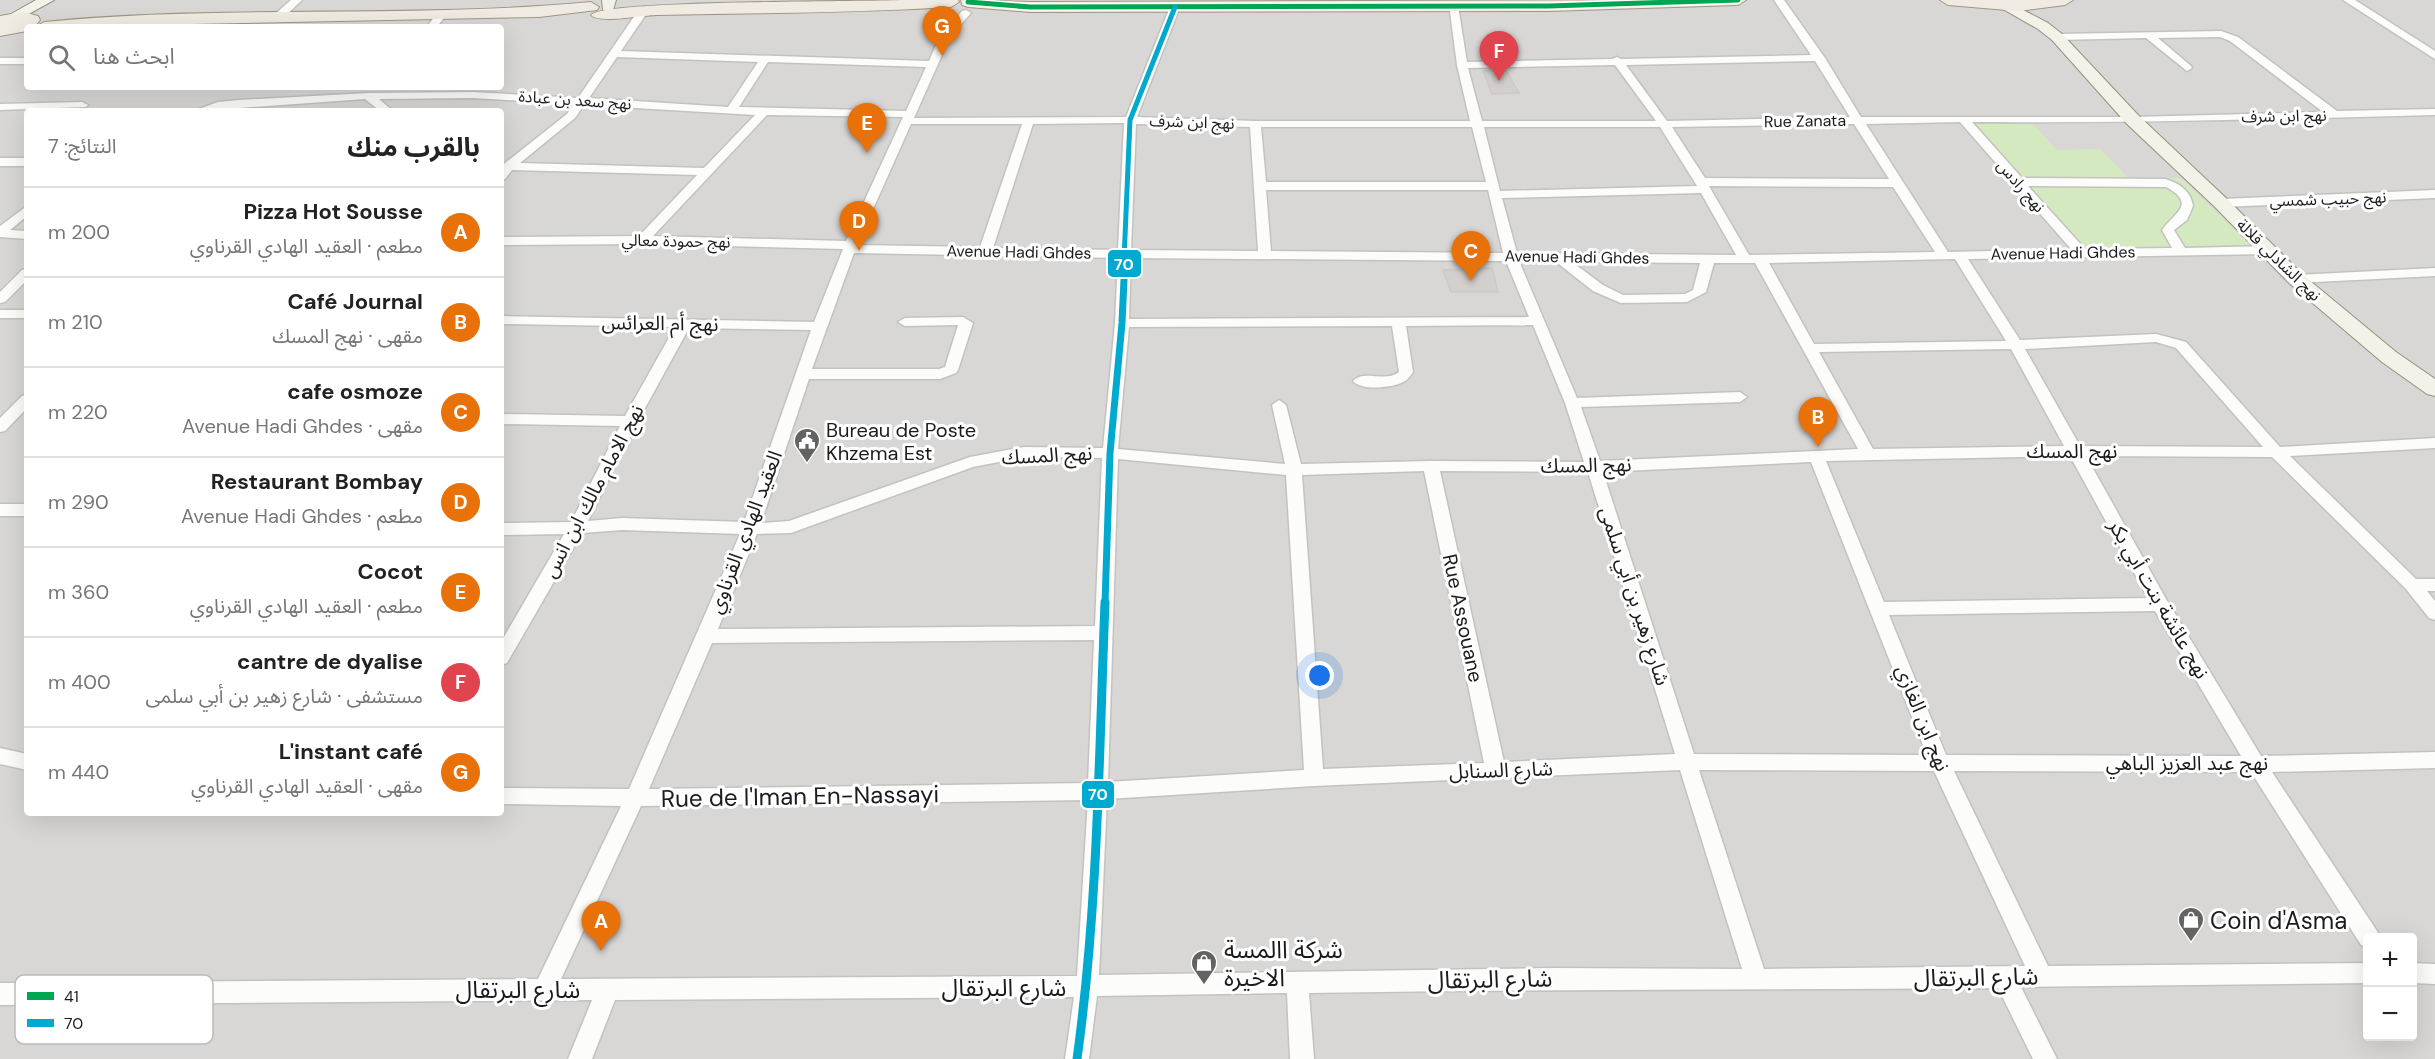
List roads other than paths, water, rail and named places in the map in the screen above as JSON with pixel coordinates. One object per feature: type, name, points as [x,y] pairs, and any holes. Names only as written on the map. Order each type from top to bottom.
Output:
[{"type":"main road","points":[[37,24],[278,17],[436,21],[596,7],[644,10],[882,3],[947,10],[1191,4],[1454,6],[1655,4],[1738,0]]},
{"type":"main road","points":[[1948,0],[1999,3],[2065,0]]},
{"type":"street","points":[[15,25],[48,0]]},
{"type":"street","points":[[278,17],[297,0]]},
{"type":"street","name":"نهج عائشة بنت أبي بكر","points":[[1779,0],[1820,58],[1896,183],[1952,255],[2016,345],[2160,604],[2256,764],[2367,933]]},
{"type":"street","points":[[2348,0],[2435,56]]},
{"type":"street","points":[[1999,3],[2043,26]]},
{"type":"street","points":[[2031,3],[2043,26]]},
{"type":"street","points":[[1077,1059],[1087,986],[1098,791],[1110,453],[1122,323],[1130,120],[1191,4]]},
{"type":"street","name":"شارع زهير بن أبي سلمى","points":[[1454,6],[1462,65],[1511,257],[1572,404],[1594,467],[1755,980]]},
{"type":"street","points":[[945,36],[967,9]]},
{"type":"street","points":[[505,171],[571,116],[644,10]]},
{"type":"street","points":[[945,36],[947,10]]},
{"type":"street","name":"نهج الشادلي قلالة","points":[[2043,26],[2057,37],[2133,120],[2221,202],[2296,279],[2389,357],[2435,389]]},
{"type":"street","points":[[2057,37],[2215,33],[2229,36],[2335,115]]},
{"type":"street","points":[[2148,35],[2187,68]]},
{"type":"street","name":"العقيد الهادي القرناوي","points":[[545,989],[635,798],[706,636],[750,530],[819,326],[851,247],[945,36]]},
{"type":"street","points":[[615,54],[933,64]]},
{"type":"street","points":[[1462,65],[1617,60],[1820,58]]},
{"type":"street","points":[[731,110],[765,59]]},
{"type":"street","points":[[1617,60],[1664,124],[1703,185],[1745,259]]},
{"type":"street","points":[[0,61],[24,61]]},
{"type":"street","name":"نهج سعد بن عبادة","points":[[210,108],[239,103],[368,96],[388,91],[404,95],[494,96],[909,118]]},
{"type":"street","points":[[398,108],[404,95]]},
{"type":"street","points":[[368,96],[383,108]]},
{"type":"street","points":[[309,108],[318,99]]},
{"type":"street","points":[[0,107],[82,105]]},
{"type":"street","points":[[643,240],[764,112]]},
{"type":"street","name":"نهج ابن شرف","points":[[2133,120],[2435,112]]},
{"type":"street","name":"نهج ابن شرف","points":[[909,118],[1476,125]]},
{"type":"street","name":"Rue Zanata","points":[[1476,125],[1963,119],[2133,120]]},
{"type":"street","name":"نهج رادس","points":[[1963,119],[2080,252]]},
{"type":"street","points":[[985,251],[1029,120]]},
{"type":"street","points":[[1255,124],[1264,255]]},
{"type":"street","points":[[0,162],[24,162]]},
{"type":"street","points":[[505,171],[707,172]]},
{"type":"street","points":[[2018,182],[2165,183],[2178,187],[2182,192],[2186,209],[2182,217],[2168,231],[2181,251]]},
{"type":"street","points":[[1259,186],[1493,190],[1896,183]]},
{"type":"street","name":"نهج حبيب شمسي","points":[[2221,202],[2435,194]]},
{"type":"street","points":[[0,233],[24,213]]},
{"type":"street","points":[[0,233],[24,235]]},
{"type":"street","name":"نهج حمودة معالي","points":[[504,241],[643,240],[851,247]]},
{"type":"street","name":"Avenue Hadi Ghdes","points":[[851,247],[1123,254],[1708,259],[2268,250]]},
{"type":"street","points":[[1558,257],[1599,288],[1621,299],[1687,298],[1699,292],[1708,259]]},
{"type":"street","points":[[1760,259],[1868,454]]},
{"type":"street","points":[[2296,279],[2434,273]]},
{"type":"street","points":[[0,299],[24,276]]},
{"type":"street","points":[[0,314],[24,314]]},
{"type":"street","name":"نهج أم العرائس","points":[[504,320],[819,326]]},
{"type":"street","points":[[802,374],[940,374],[951,370],[966,323],[963,321],[905,322]]},
{"type":"street","points":[[1122,323],[1536,321]]},
{"type":"street","points":[[1360,381],[1395,382],[1403,378],[1406,372],[1398,322]]},
{"type":"street","name":"نهج الامام مالك ابن انس","points":[[504,647],[509,629],[576,528],[630,421],[684,324]]},
{"type":"street","points":[[1811,348],[2016,345],[2156,338],[2173,341],[2181,345],[2276,452],[2412,585],[2435,613]]},
{"type":"street","points":[[1572,404],[1740,397]]},
{"type":"street","points":[[0,428],[24,402]]},
{"type":"street","points":[[1279,405],[1294,470],[1314,778]]},
{"type":"street","points":[[504,420],[630,421]]},
{"type":"street","name":"نهج المسك","points":[[504,529],[576,528],[622,524],[750,530],[791,527],[970,462],[1024,452],[1110,453],[1294,470],[1431,466],[1594,467],[1868,454],[2073,451],[2276,452],[2435,443]]},
{"type":"street","name":"نهج ابن الغازي","points":[[1816,455],[1940,763],[2041,975]]},
{"type":"street","name":"Rue Assouane","points":[[1431,466],[1496,771]]},
{"type":"street","points":[[0,510],[24,510]]},
{"type":"street","points":[[2412,585],[2435,585]]},
{"type":"street","points":[[1879,609],[2160,604]]},
{"type":"street","points":[[706,636],[1104,633]]},
{"type":"street","points":[[0,756],[24,761]]},
{"type":"street","name":"نهج عبد العزيز الباهي","points":[[1940,763],[2256,764],[2435,760]]},
{"type":"street","name":"شارع السنابل","points":[[1098,791],[1314,778],[1688,762],[1940,763]]},
{"type":"street","name":"Rue de l'Iman En-Nassayi","points":[[504,796],[635,798],[1098,791]]},
{"type":"street","name":"شارع البرتقال","points":[[213,992],[1087,986],[1553,978],[1755,980],[2363,973]]},
{"type":"street","points":[[2004,977],[2045,1059]]},
{"type":"street","points":[[1296,982],[1302,1059]]},
{"type":"street","points":[[580,1059],[608,989]]},
{"type":"street","name":"شارع البرتقال","points":[[0,994],[15,994]]},
{"type":"place","name":"L'instant café","points":[[942,56]]},
{"type":"place","name":"cantre de dyalise","points":[[1499,81]]},
{"type":"place","name":"Cocot","points":[[867,153]]},
{"type":"place","name":"Restaurant Bombay","points":[[859,251]]},
{"type":"place","name":"cafe osmoze","points":[[1471,281]]},
{"type":"place","name":"Café Journal","points":[[1818,447]]},
{"type":"place","name":"Bureau de Poste Khzema Est","points":[[807,464]]},
{"type":"place","name":"Coin d'Asma","points":[[2191,943]]},
{"type":"place","name":"Pizza Hot Sousse","points":[[601,951]]},
{"type":"place","name":"شركة االمسة الاخيرة","points":[[1204,986]]}]
